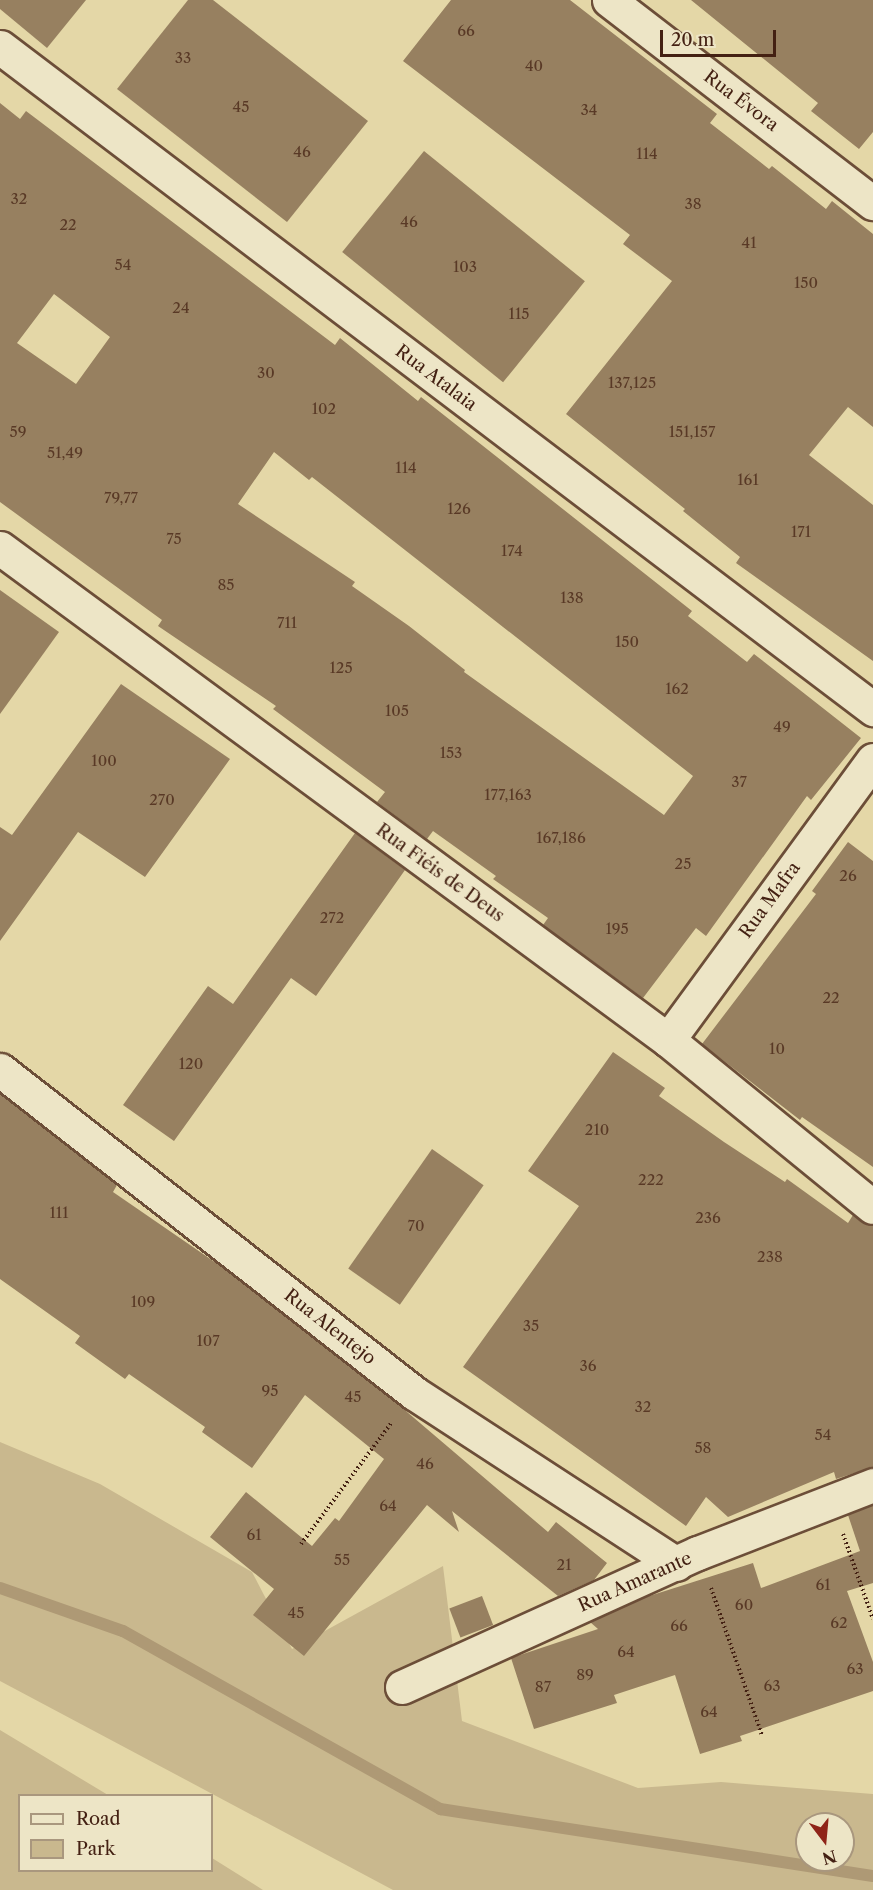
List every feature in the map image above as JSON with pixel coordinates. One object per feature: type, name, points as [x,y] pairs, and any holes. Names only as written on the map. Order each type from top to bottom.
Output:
[{"type":"street","name":"Rua Évora","points":[[609,0],[873,203]]},
{"type":"street","name":"Rua Atalaia","points":[[0,47],[873,709]]},
{"type":"street","name":"Rua Fiéis de Deus","points":[[0,548],[668,1040],[873,1207]]},
{"type":"street","name":"Rua Mafra","points":[[668,1040],[873,760]]},
{"type":"street","name":"Rua Alentejo","points":[[0,1070],[414,1393],[687,1558]]},
{"type":"street","name":"Rua Amarante","points":[[402,1688],[687,1558],[873,1485]]},
{"type":"path","points":[[301,1544],[414,1393]]},
{"type":"path","points":[[830,1500],[873,1619]]},
{"type":"path","points":[[687,1558],[762,1735]]},
{"type":"green space","points":[[0,1442],[100,1484],[252,1572],[292,1649],[443,1566],[462,1721],[638,1788],[721,1782],[873,1794],[873,1890],[393,1890],[0,1681]]},
{"type":"green space","points":[[0,1730],[106,1794],[18,1794],[18,1872],[213,1872],[213,1859],[263,1890],[0,1890]]},
{"type":"building","points":[[0,0],[86,0],[47,48],[0,9]]},
{"type":"building","points":[[188,0],[213,0],[368,121],[287,222],[117,89]]},
{"type":"building","points":[[451,0],[570,0],[717,114],[710,123],[769,169],[772,166],[826,209],[832,201],[873,234],[873,427],[848,407],[809,455],[873,505],[873,661],[736,563],[740,557],[683,511],[685,509],[566,414],[672,281],[623,244],[630,235],[403,61]]},
{"type":"building","points":[[691,0],[873,0],[873,132],[859,149],[811,111],[818,103]]},
{"type":"building","points":[[0,103],[20,119],[26,111],[335,345],[340,338],[418,401],[421,397],[692,611],[688,616],[747,662],[754,654],[861,738],[811,800],[807,796],[706,936],[696,928],[643,998],[543,925],[548,918],[493,879],[496,876],[433,831],[427,839],[377,802],[385,792],[273,709],[276,706],[158,626],[162,620],[0,502]],"holes":[[[54,294],[110,337],[76,384],[17,343]],[[274,452],[309,480],[312,477],[693,776],[664,815],[464,672],[465,670],[409,626],[352,586],[355,582],[238,504]]]},
{"type":"building","points":[[424,151],[585,281],[503,382],[342,252]]},
{"type":"building","points":[[0,590],[59,632],[0,714]]},
{"type":"building","points":[[121,684],[230,759],[145,877],[78,832],[0,941],[0,827],[12,835]]},
{"type":"building","points":[[355,833],[405,870],[316,996],[291,978],[174,1141],[123,1105],[208,986],[233,1004]]},
{"type":"building","points":[[848,842],[873,861],[873,1167],[802,1117],[800,1120],[702,1044],[816,894],[812,891]]},
{"type":"building","points":[[613,1052],[665,1088],[659,1096],[724,1142],[785,1182],[787,1179],[848,1223],[853,1215],[873,1225],[873,1467],[836,1479],[834,1472],[728,1517],[706,1497],[686,1526],[463,1367],[579,1206],[528,1171]]},
{"type":"building","points":[[0,1094],[117,1185],[113,1192],[222,1267],[393,1400],[548,1532],[556,1522],[607,1563],[594,1580],[558,1596],[452,1511],[459,1532],[427,1505],[304,1656],[253,1615],[274,1589],[210,1537],[246,1492],[312,1546],[335,1518],[339,1521],[384,1459],[305,1395],[252,1468],[202,1432],[205,1427],[129,1374],[125,1379],[75,1343],[80,1336],[0,1279]]},
{"type":"building","points":[[432,1149],[484,1185],[400,1305],[348,1269]]},
{"type":"building","points":[[873,1505],[873,1583],[847,1591],[873,1662],[873,1691],[740,1736],[742,1741],[700,1754],[675,1675],[614,1695],[617,1703],[534,1729],[511,1658],[598,1629],[590,1622],[643,1598],[753,1563],[761,1588],[860,1551],[848,1515]]},
{"type":"building","points":[[482,1596],[493,1625],[460,1637],[449,1609]]},
{"type":"waterway","points":[[0,1588],[123,1631],[440,1809],[873,1876]]}]
